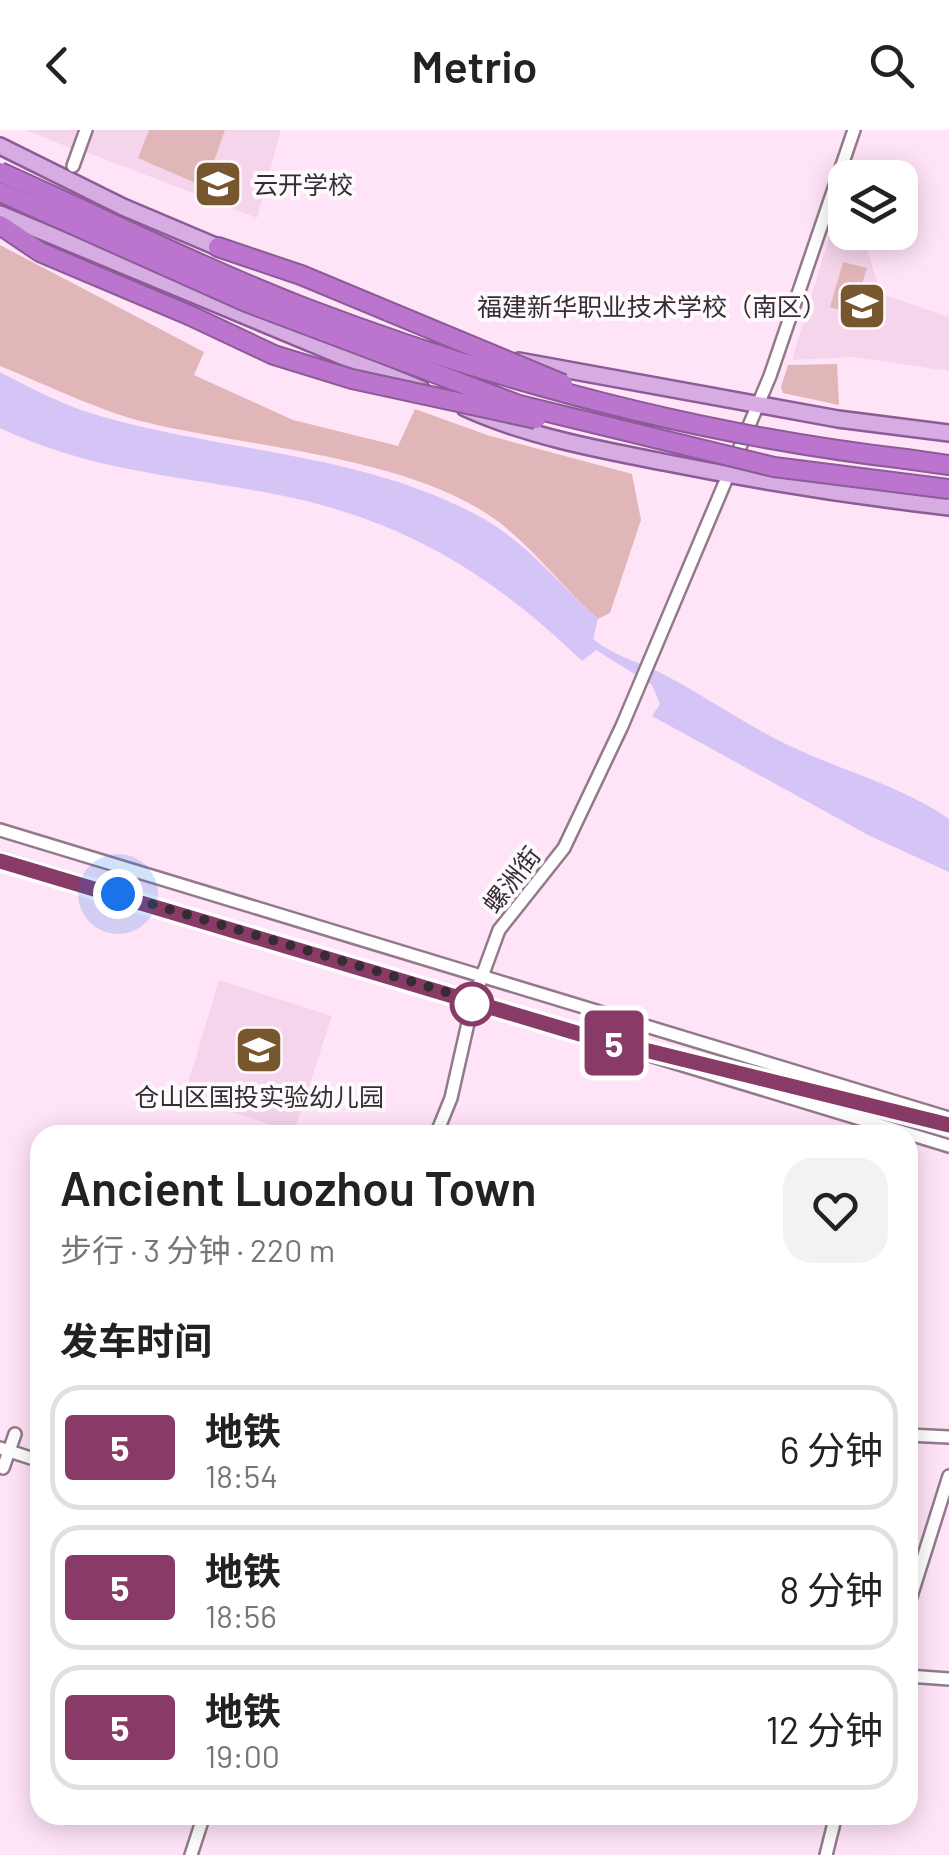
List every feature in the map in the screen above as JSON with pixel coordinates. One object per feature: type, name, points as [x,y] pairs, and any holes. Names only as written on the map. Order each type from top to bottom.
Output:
[{"type":"highway","points":[[0,172],[302,307],[458,362],[704,427],[949,463]]},
{"type":"highway","points":[[0,192],[287,318],[519,404],[774,467],[949,490]]},
{"type":"highway","points":[[0,225],[40,252],[189,314],[274,355],[352,380],[472,408],[604,427]]},
{"type":"highway","points":[[218,247],[301,275],[604,402]]},
{"type":"main road","points":[[0,146],[123,208],[307,286],[490,353],[758,404],[949,433]]},
{"type":"main road","points":[[0,214],[499,424],[726,474],[949,508]]},
{"type":"street","points":[[73,166],[86,130]]},
{"type":"street","name":"螺洲街","points":[[440,1125],[451,1098],[473,1000],[499,930],[564,848],[626,716],[758,404],[854,130]]},
{"type":"street","points":[[0,830],[949,1118]]},
{"type":"street","points":[[0,858],[881,1125]]},
{"type":"street","points":[[918,1136],[949,1146]]},
{"type":"street","points":[[3,1468],[4,1450],[15,1434]]},
{"type":"street","points":[[918,1436],[949,1438]]},
{"type":"street","points":[[4,1450],[30,1458]]},
{"type":"street","points":[[918,1574],[949,1476]]},
{"type":"street","points":[[918,1677],[949,1679]]},
{"type":"street","points":[[191,1855],[201,1825]]},
{"type":"street","points":[[826,1855],[834,1825]]},
{"type":"shaded area","points":[[26,130],[83,130],[75,150]]},
{"type":"shaded area","name":"云开学校","points":[[89,130],[281,130],[257,218],[81,150]]},
{"type":"shaded area","points":[[149,130],[225,130],[205,187],[138,158]]},
{"type":"shaded area","name":"福建新华职业技术学校（南区）","points":[[828,241],[828,250],[867,250],[881,294],[949,317],[949,371],[854,357],[792,360]]},
{"type":"shaded area","points":[[0,245],[204,352],[194,375],[293,420],[398,446],[415,409],[487,435],[632,474],[641,520],[610,613],[598,619],[500,523],[425,483],[335,458],[137,420],[0,366]]},
{"type":"shaded area","points":[[843,262],[867,268],[853,314],[830,307]]},
{"type":"shaded area","points":[[837,364],[839,405],[783,393],[781,387],[788,365]]},
{"type":"shaded area","points":[[0,372],[90,413],[390,479],[484,519],[530,553],[598,619],[593,639],[600,645],[653,669],[788,745],[891,788],[949,819],[949,872],[868,835],[652,716],[660,704],[652,685],[596,650],[582,661],[487,582],[419,542],[302,500],[112,466],[0,428]]},
{"type":"shaded area","name":"仓山区国投实验幼儿园","points":[[219,980],[332,1016],[296,1125],[272,1125],[191,1099],[188,1083]]},
{"type":"metro line","name":"5","points":[[0,861],[472,1004],[616,1044],[949,1125]]},
{"type":"place","name":"云开学校","points":[[218,184]]},
{"type":"place","name":"福建新华职业技术学校（南区）","points":[[862,306]]},
{"type":"place","name":"仓山区国投实验幼儿园","points":[[259,1050]]},
{"type":"route","points":[[118,894],[473,1000],[472,1004]]}]
